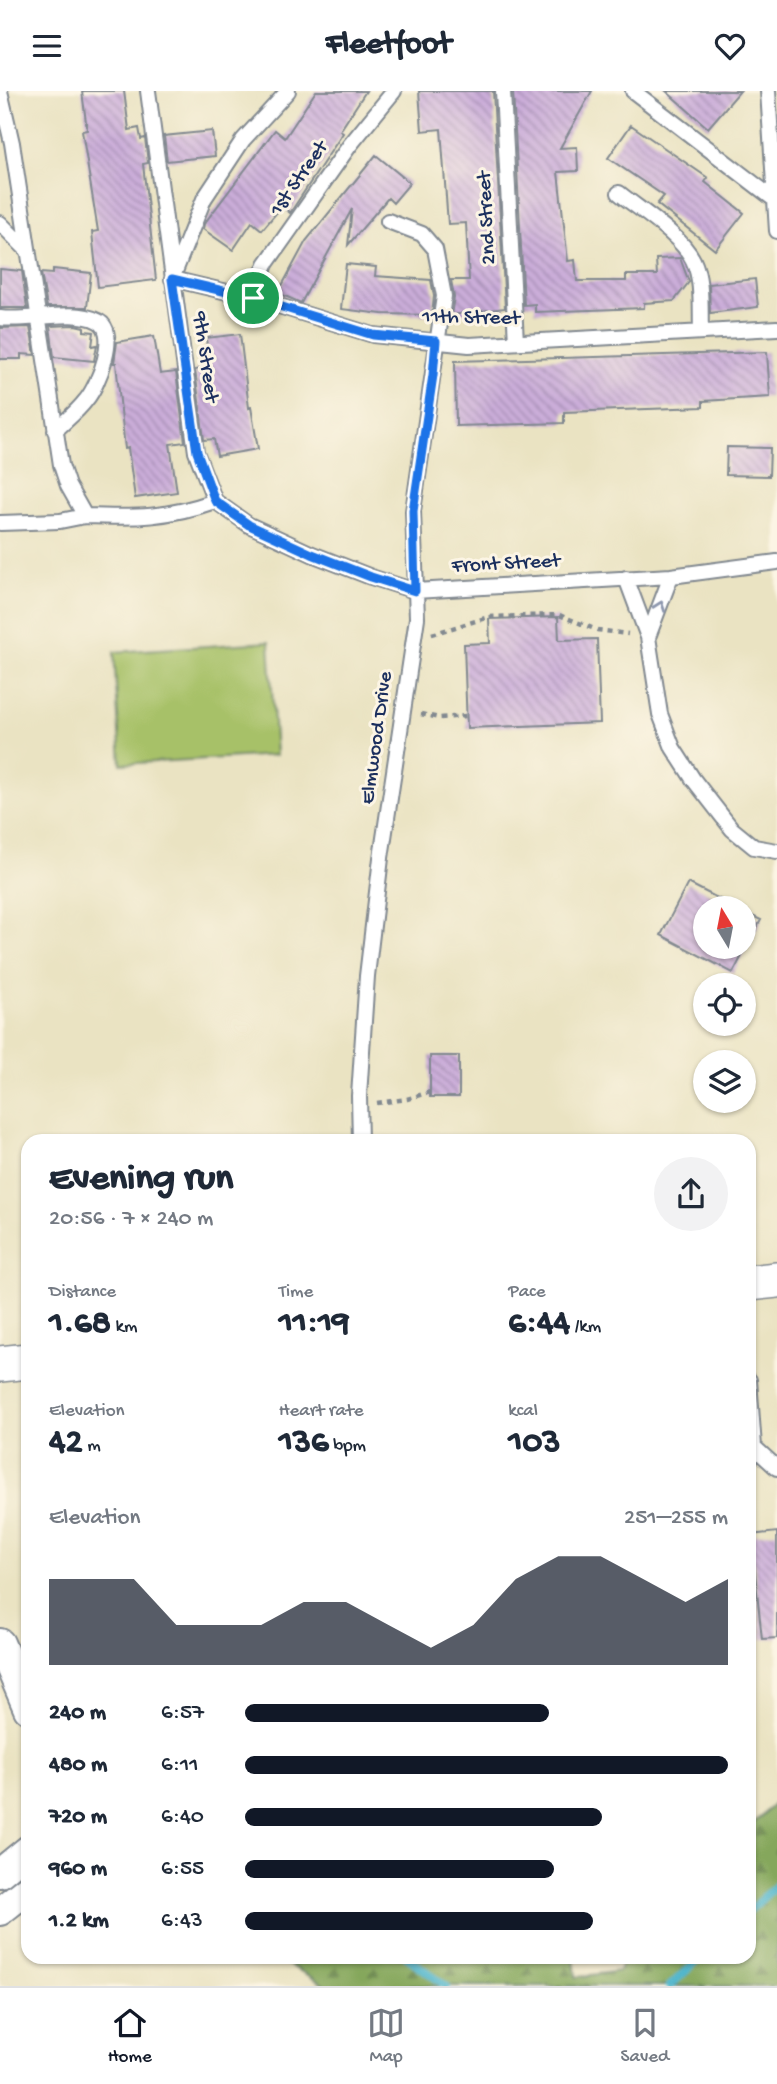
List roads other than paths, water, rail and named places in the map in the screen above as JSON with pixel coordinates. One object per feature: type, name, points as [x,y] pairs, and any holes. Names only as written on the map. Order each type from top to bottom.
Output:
[{"type":"street","points":[[756,1282],[777,1280]]},
{"type":"street","points":[[0,1364],[21,1362]]},
{"type":"street","points":[[0,1643],[21,1692]]},
{"type":"street","points":[[0,1873],[21,1856]]},
{"type":"street","points":[[0,1911],[21,1894]]},
{"type":"lane","points":[[0,91],[12,143],[61,465],[68,486],[86,516]]},
{"type":"lane","name":"9th Street","points":[[148,91],[197,452],[215,501]]},
{"type":"lane","points":[[172,279],[204,199],[243,140],[288,91]]},
{"type":"lane","name":"1st Street","points":[[253,298],[265,264],[350,145],[394,91]]},
{"type":"lane","name":"2nd Street","points":[[503,91],[516,342]]},
{"type":"lane","points":[[633,91],[775,200]]},
{"type":"lane","points":[[768,91],[776,172],[777,231]]},
{"type":"lane","points":[[619,193],[674,236],[693,260],[698,276],[701,331]]},
{"type":"lane","name":"Elmwood Drive","points":[[360,1134],[359,1105],[367,976],[381,859],[417,618],[413,511],[444,296],[435,249],[422,234],[388,221]]},
{"type":"lane","points":[[0,223],[27,250]]},
{"type":"lane","name":"11th Street","points":[[172,279],[253,298],[373,335],[469,345],[777,328]]},
{"type":"lane","points":[[0,318],[77,316],[99,321],[107,330],[108,345],[100,377],[87,399],[55,431]]},
{"type":"lane","points":[[0,523],[60,521],[86,516],[140,518],[183,512],[215,501]]},
{"type":"lane","name":"Front Street","points":[[215,501],[249,525],[312,554],[415,591],[671,576],[777,562]]},
{"type":"lane","points":[[648,637],[671,576]]},
{"type":"lane","points":[[626,578],[648,637],[660,714],[673,748],[732,829],[754,847],[777,851]]},
{"type":"lane","points":[[756,1449],[777,1468]]},
{"type":"waterway","points":[[756,1904],[777,1885]]},
{"type":"waterway","points":[[416,1964],[446,1986]]},
{"type":"waterway","points":[[670,1986],[694,1964]]}]
